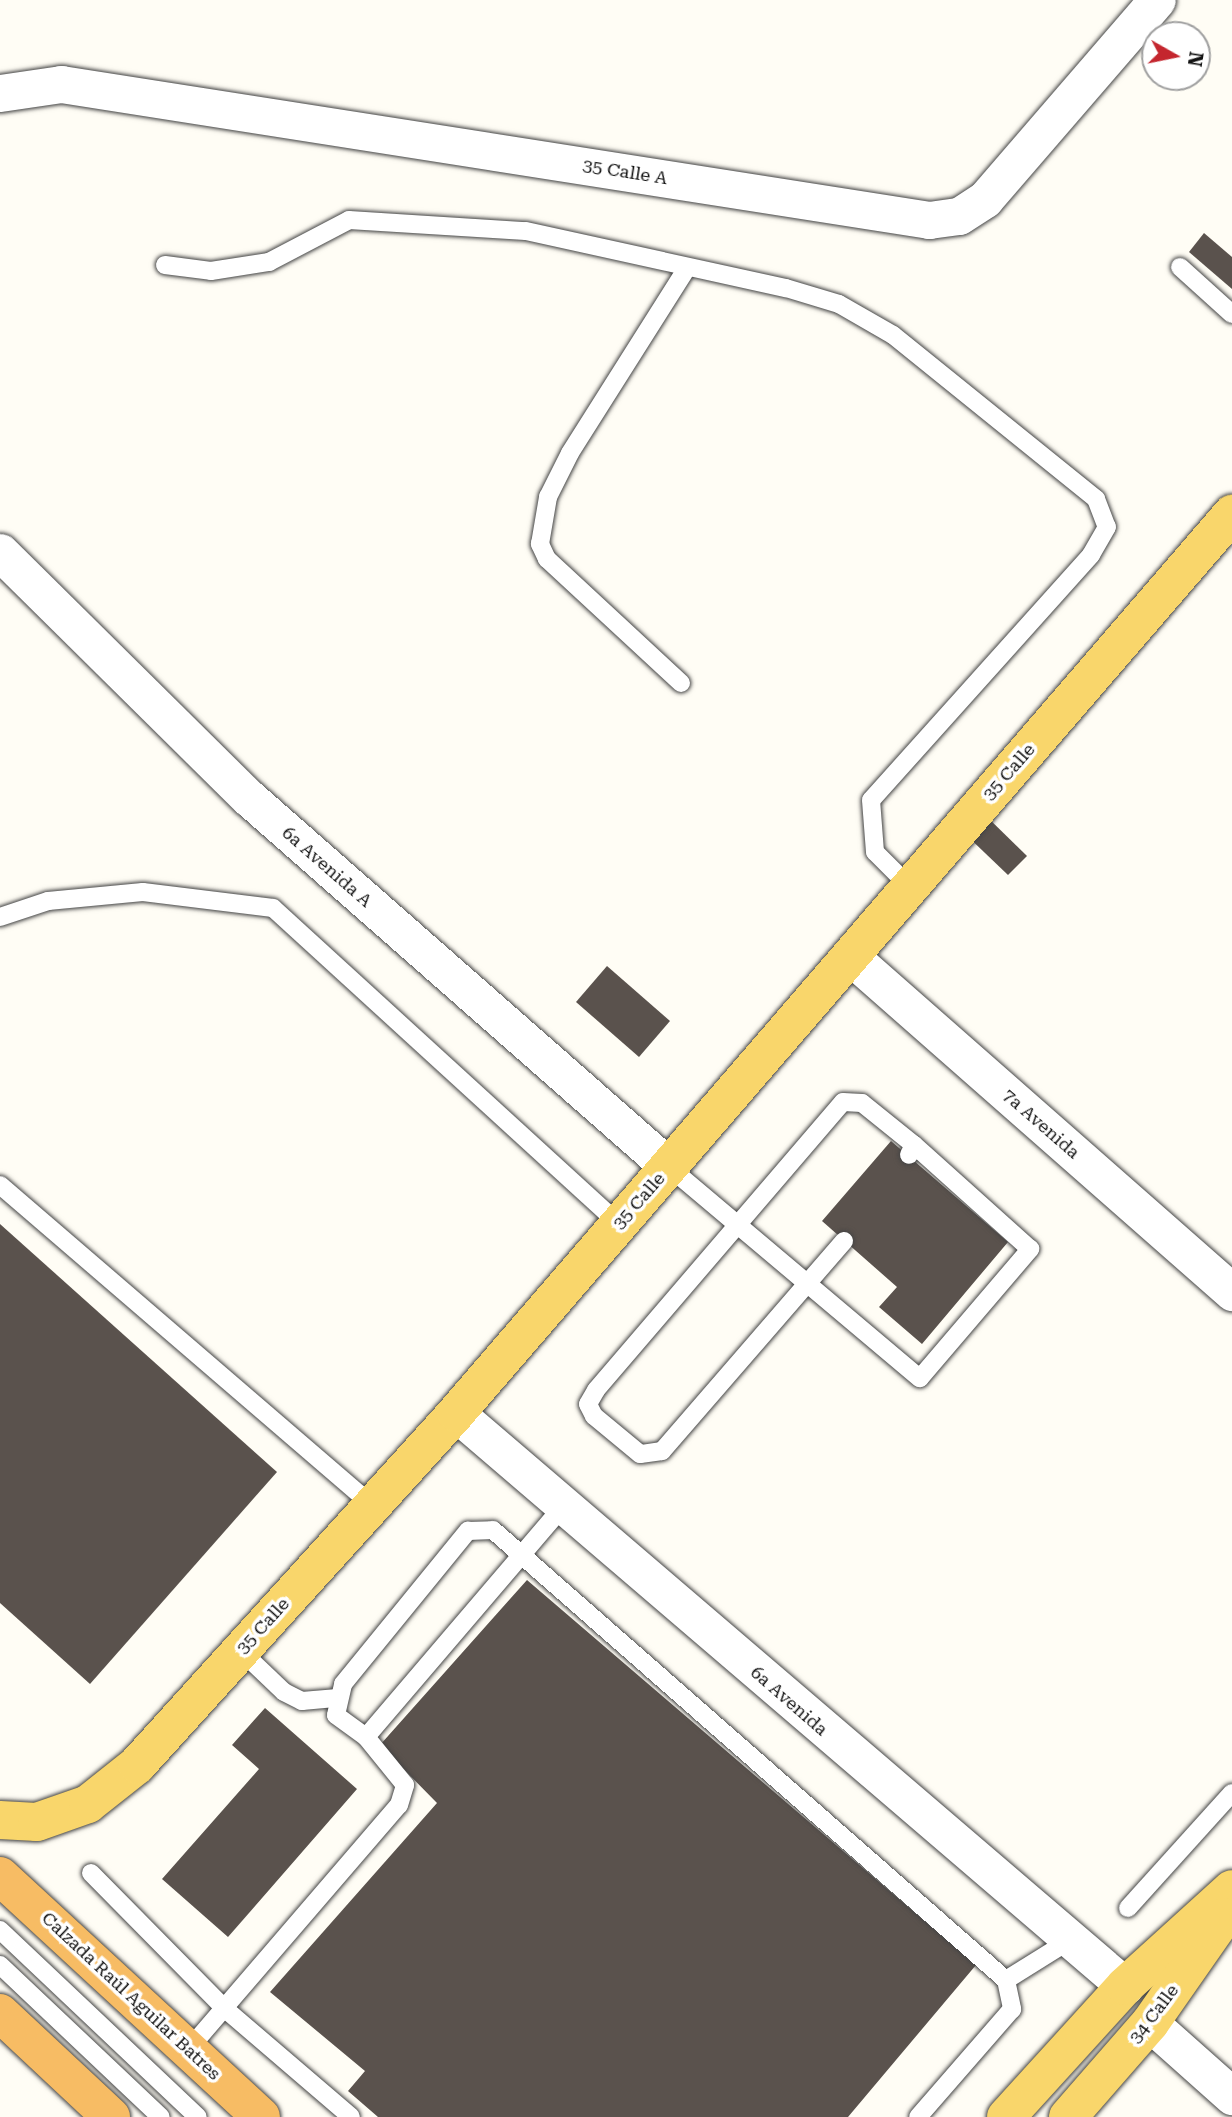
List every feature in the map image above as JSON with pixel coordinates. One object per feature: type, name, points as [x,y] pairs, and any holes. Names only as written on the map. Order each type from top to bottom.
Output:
[{"type":"highway","name":"Calzada Raúl Aguilar Batres","points":[[0,1876],[261,2117]]},
{"type":"highway","points":[[0,2013],[111,2117]]},
{"type":"main road","name":"35 Calle","points":[[0,1819],[37,1822],[88,1804],[137,1765],[456,1413],[1232,514]]},
{"type":"main road","points":[[1006,2117],[1125,1986],[1232,1889]]},
{"type":"main road","name":"34 Calle","points":[[1069,2117],[1150,2023],[1232,1906]]},
{"type":"street","name":"35 Calle A","points":[[0,93],[61,84],[929,220],[959,216],[985,199],[1157,0]]},
{"type":"street","name":"6a Avenida A","points":[[0,552],[249,798],[669,1167]]},
{"type":"street","name":"7a Avenida","points":[[850,957],[1232,1292]]},
{"type":"street","name":"6a Avenida","points":[[456,1413],[1067,1942],[1125,1986]]},
{"type":"street","points":[[1150,2023],[1232,2096]]},
{"type":"lane","points":[[165,265],[211,271],[269,261],[349,220],[526,231],[839,304],[893,335],[1096,499],[1107,527],[1091,555],[871,800],[874,852],[910,887]]},
{"type":"lane","points":[[1180,267],[1232,314]]},
{"type":"lane","points":[[681,683],[547,559],[540,544],[548,498],[570,453],[687,268]]},
{"type":"lane","points":[[0,917],[48,901],[143,892],[273,908],[619,1224]]},
{"type":"lane","points":[[669,1167],[742,1224],[809,1282],[920,1378],[1030,1249],[911,1150],[862,1103],[843,1102],[742,1224],[596,1390],[588,1404],[594,1416],[640,1454],[662,1451],[809,1282],[844,1241]]},
{"type":"lane","points":[[0,1185],[373,1506]]},
{"type":"lane","points":[[366,1737],[563,1506]]},
{"type":"lane","points":[[188,2050],[399,1805],[405,1785],[366,1737],[336,1715],[335,1698],[468,1531],[493,1530],[525,1552],[1006,1980],[1012,2009],[918,2117]]},
{"type":"lane","points":[[241,1651],[284,1692],[302,1701],[335,1698]]},
{"type":"lane","points":[[1128,1908],[1232,1793]]},
{"type":"lane","points":[[91,1873],[224,2008],[351,2117]]},
{"type":"lane","points":[[0,1930],[198,2117]]},
{"type":"lane","points":[[1006,1980],[1067,1942]]},
{"type":"lane","points":[[0,1965],[161,2117]]},
{"type":"building","points":[[1204,233],[1232,257],[1232,289],[1189,252]]},
{"type":"building","points":[[981,811],[1027,856],[1008,875],[962,831]]},
{"type":"building","points":[[607,966],[670,1021],[639,1057],[576,1002]]},
{"type":"building","points":[[891,1141],[1008,1242],[922,1344],[879,1307],[897,1287],[822,1221]]},
{"type":"building","points":[[0,1224],[277,1472],[90,1684],[0,1603]]},
{"type":"building","points":[[527,1580],[976,1965],[848,2117],[378,2117],[348,2091],[365,2071],[270,1992],[437,1803],[380,1745]]},
{"type":"building","points":[[265,1708],[357,1789],[228,1937],[162,1879],[259,1769],[232,1745]]}]
